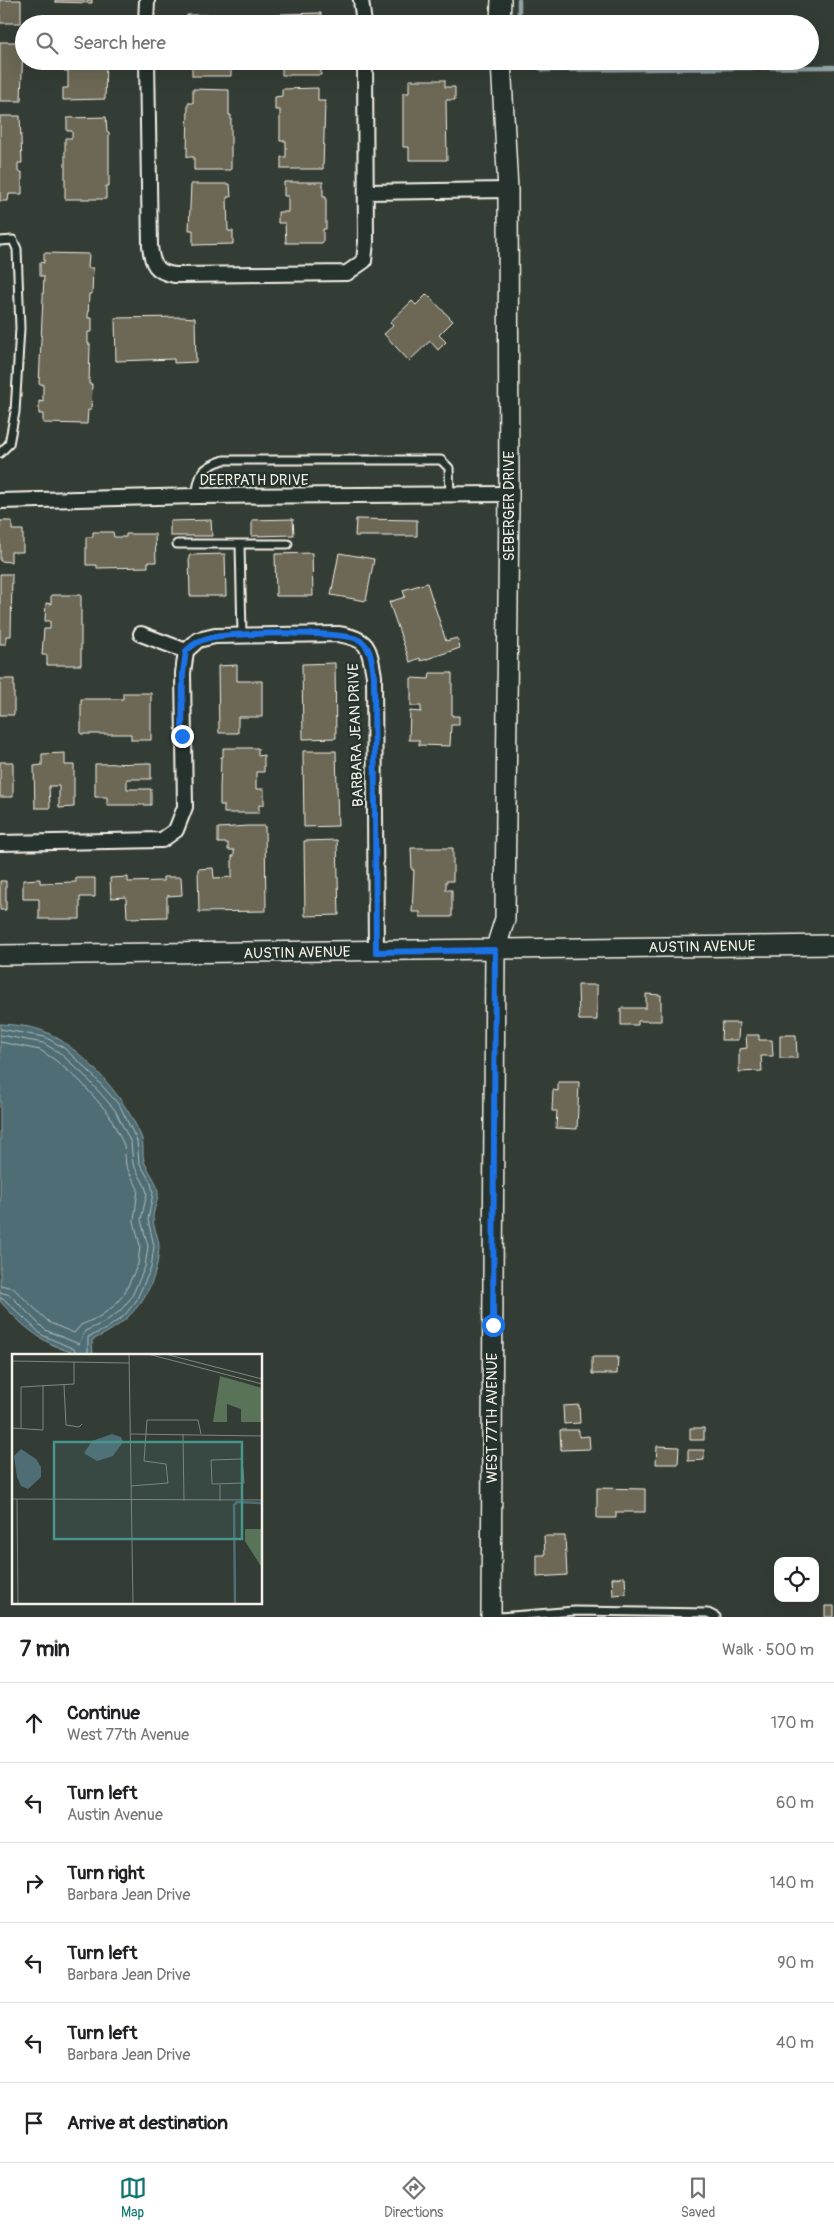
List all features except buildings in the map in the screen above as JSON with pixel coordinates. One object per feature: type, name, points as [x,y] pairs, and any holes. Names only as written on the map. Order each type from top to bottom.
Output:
[{"type":"street","points":[[146,15],[147,0]]},
{"type":"street","points":[[361,0],[363,15]]},
{"type":"street","points":[[500,15],[501,0]]},
{"type":"street","points":[[147,70],[150,246],[152,262],[163,273],[175,275],[347,273],[364,261],[366,242],[365,70]]},
{"type":"street","name":"SEBERGER DRIVE","points":[[495,950],[505,919],[509,494],[508,190],[502,70]]},
{"type":"street","points":[[366,192],[508,190]]},
{"type":"street","name":"DEERPATH DRIVE","points":[[0,501],[196,496],[509,494]]},
{"type":"street","points":[[0,843],[162,840],[176,830],[185,807],[183,682],[186,651],[141,634]]},
{"type":"street","name":"BARBARA JEAN DRIVE","points":[[186,651],[198,640],[215,636],[338,634],[360,640],[370,651],[374,676],[376,952]]},
{"type":"street","name":"AUSTIN AVENUE","points":[[0,955],[376,952],[834,944]]},
{"type":"street","name":"WEST 77TH AVENUE","points":[[491,1617],[495,950]]},
{"type":"lane","points":[[0,241],[13,240],[17,249],[20,328],[15,412],[9,444],[0,453]]},
{"type":"lane","points":[[196,496],[199,474],[209,465],[224,460],[441,460],[449,468],[450,495]]},
{"type":"lane","points":[[177,544],[288,544]]},
{"type":"lane","points":[[240,544],[242,635]]},
{"type":"lane","points":[[500,1617],[575,1611],[708,1613],[716,1617]]},
{"type":"water","points":[[0,1024],[31,1027],[48,1033],[62,1041],[104,1078],[127,1109],[142,1139],[144,1161],[158,1192],[153,1218],[159,1247],[153,1278],[140,1304],[119,1324],[92,1340],[93,1354],[79,1354],[53,1345],[30,1330],[0,1301]]},
{"type":"waterway","points":[[519,0],[519,15]]},
{"type":"waterway","points":[[819,67],[834,67]]},
{"type":"route","points":[[182,736],[183,673],[186,651],[198,640],[215,636],[338,634],[360,640],[370,651],[374,676],[376,952],[495,950],[493,1325]]}]
